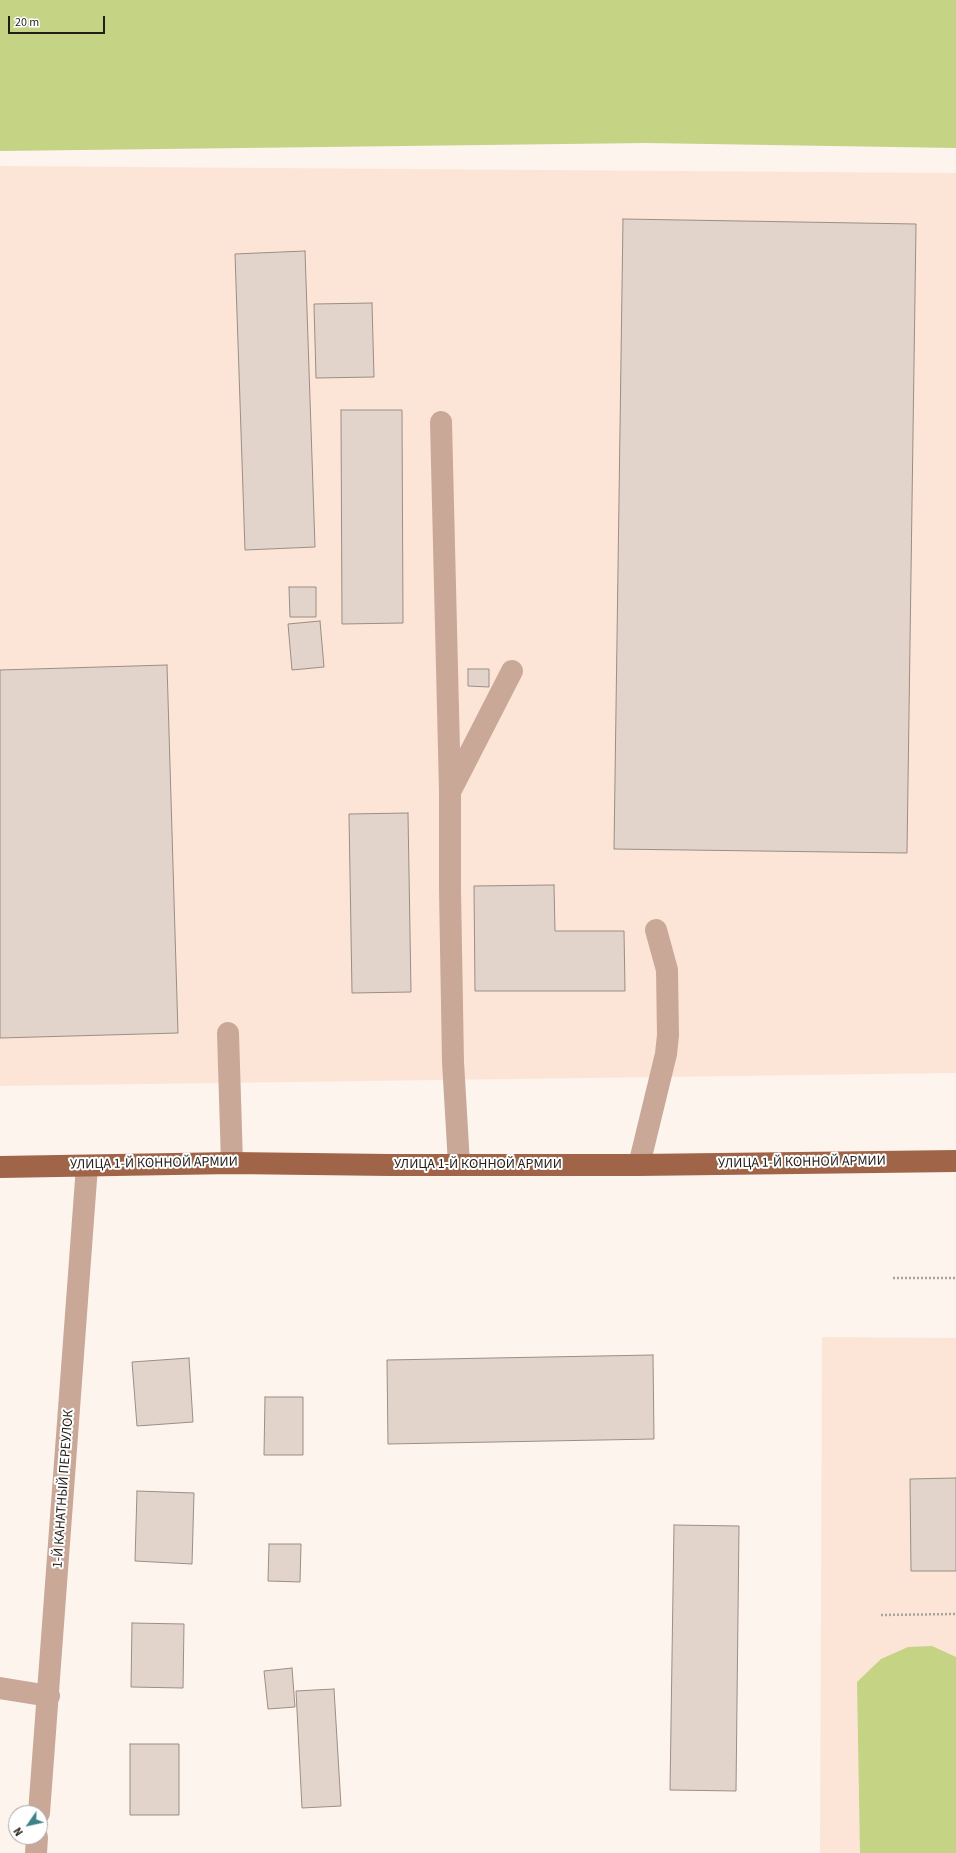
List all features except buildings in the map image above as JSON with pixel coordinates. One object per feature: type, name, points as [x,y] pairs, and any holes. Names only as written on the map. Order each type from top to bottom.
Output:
[{"type":"main road","name":"УЛИЦА 1-Й КОННОЙ АРМИИ","points":[[0,1167],[232,1163],[389,1165],[639,1165],[956,1161]]},
{"type":"street","points":[[441,422],[450,791],[453,1054],[458,1164]]},
{"type":"street","points":[[450,791],[512,671]]},
{"type":"street","points":[[639,1165],[666,1054],[668,1035],[667,970],[656,930]]},
{"type":"street","points":[[228,1033],[232,1163]]},
{"type":"street","name":"1-Й КАНАТНЫЙ ПЕРЕУЛОК","points":[[40,1805],[49,1696],[87,1166]]},
{"type":"street","points":[[0,1688],[49,1696]]},
{"type":"path","points":[[893,1278],[956,1278]]},
{"type":"path","points":[[881,1615],[956,1614]]},
{"type":"shaded area","points":[[0,166],[956,173],[956,1073],[0,1086]]},
{"type":"shaded area","points":[[822,1337],[956,1338],[956,1853],[820,1853]]},
{"type":"green space","points":[[0,0],[956,0],[956,148],[646,143],[0,151]]},
{"type":"green space","points":[[932,1646],[956,1657],[956,1853],[860,1853],[857,1682],[881,1659],[908,1647]]}]
